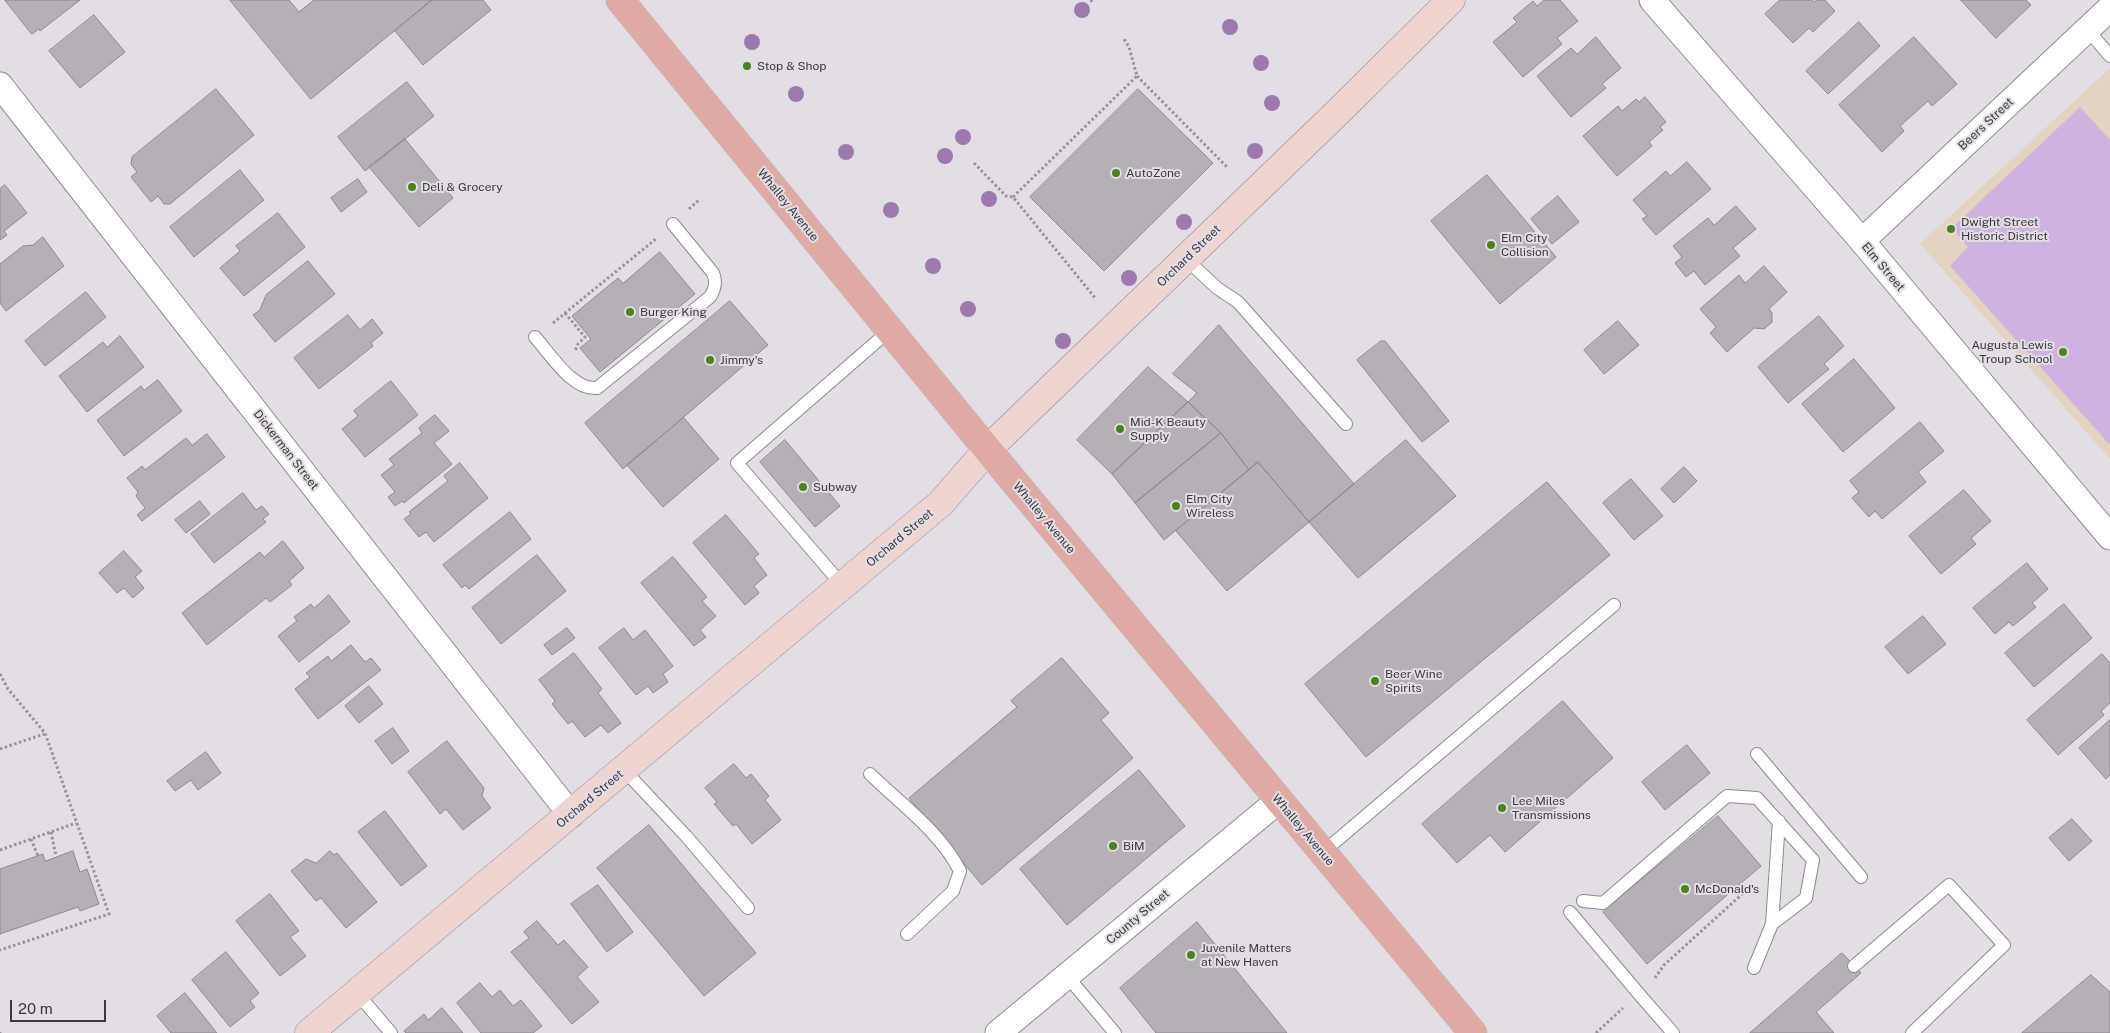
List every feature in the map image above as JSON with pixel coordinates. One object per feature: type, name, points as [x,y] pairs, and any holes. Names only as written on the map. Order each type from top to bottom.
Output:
[{"type":"main road","name":"Whalley Avenue","points":[[620,0],[1278,801],[1473,1033]]},
{"type":"main road","name":"Orchard Street","points":[[309,1033],[572,815],[941,503],[988,449],[1451,0]]},
{"type":"street","name":"Elm Street","points":[[1652,0],[1862,241],[2110,537]]},
{"type":"street","name":"Beers Street","points":[[1862,241],[2110,8]]},
{"type":"street","name":"Dickerman Street","points":[[0,85],[572,815]]},
{"type":"street","name":"County Street","points":[[998,1033],[1278,801]]},
{"type":"lane","points":[[2087,29],[2110,56]]},
{"type":"lane","points":[[536,337],[575,383],[587,388],[597,388],[710,297],[716,280],[713,273],[673,224]]},
{"type":"lane","points":[[1186,259],[1218,288],[1238,302],[1346,424]]},
{"type":"lane","points":[[843,586],[736,463],[890,330]]},
{"type":"lane","points":[[1322,854],[1614,605]]},
{"type":"lane","points":[[1757,754],[1861,877]]},
{"type":"lane","points":[[624,770],[686,836],[748,908]]},
{"type":"lane","points":[[870,774],[933,834],[952,856],[960,871],[953,891],[907,934]]},
{"type":"lane","points":[[1583,901],[1603,903],[1727,796],[1757,798],[1813,860],[1806,898],[1772,924]]},
{"type":"lane","points":[[1754,968],[1772,924],[1779,821]]},
{"type":"lane","points":[[1854,966],[1949,885],[2004,945],[1912,1033]]},
{"type":"lane","points":[[1570,912],[1638,994],[1674,1033]]},
{"type":"lane","points":[[1067,976],[1115,1033]]},
{"type":"lane","points":[[357,993],[391,1033]]},
{"type":"path","points":[[1124,39],[1129,46],[1137,76],[1227,167]]},
{"type":"path","points":[[1013,197],[1137,76]]},
{"type":"path","points":[[974,163],[1006,196],[1013,197],[1096,300]]},
{"type":"path","points":[[536,337],[700,200]]},
{"type":"path","points":[[565,313],[585,338],[578,344],[566,372]]},
{"type":"path","points":[[0,674],[8,689],[45,734],[108,914],[0,950]]},
{"type":"path","points":[[0,749],[45,734]]},
{"type":"path","points":[[0,850],[76,823]]},
{"type":"path","points":[[51,832],[56,856]]},
{"type":"path","points":[[31,839],[38,856]]},
{"type":"path","points":[[1654,979],[1664,965],[1755,883]]},
{"type":"path","points":[[1596,1033],[1629,1002]]},
{"type":"shaded area","name":"Augusta Lewis Troup School","points":[[2110,68],[2110,459],[1920,244]]},
{"type":"shaded area","name":"Augusta Lewis Troup School","points":[[2080,107],[2110,140],[2110,445],[1950,266],[1968,247],[1952,228]]},
{"type":"building","points":[[5,0],[80,0],[40,31],[39,29],[32,34]]},
{"type":"building","points":[[230,0],[289,0],[299,12],[314,0],[432,0],[311,99]]},
{"type":"building","points":[[432,0],[483,0],[491,10],[423,65],[395,31]]},
{"type":"building","points":[[1544,0],[1560,0],[1578,21],[1557,38],[1562,44],[1523,77],[1493,42],[1517,22],[1513,18],[1533,1],[1537,6]]},
{"type":"building","points":[[1780,0],[1812,0],[1814,2],[1825,0],[1835,11],[1813,32],[1809,28],[1793,43],[1765,14]]},
{"type":"building","points":[[1961,0],[2026,0],[2031,5],[1996,38]]},
{"type":"building","points":[[94,15],[125,52],[80,88],[49,51]]},
{"type":"building","points":[[1859,22],[1880,46],[1828,94],[1806,71]]},
{"type":"building","points":[[1596,37],[1621,68],[1602,84],[1606,88],[1571,117],[1537,76],[1571,48],[1577,54]]},
{"type":"building","points":[[1914,37],[1957,84],[1932,106],[1928,101],[1900,126],[1904,131],[1882,152],[1839,105]]},
{"type":"building","points":[[407,82],[434,116],[365,171],[338,137]]},
{"type":"building","points":[[216,89],[254,135],[170,204],[164,204],[158,196],[151,202],[131,177],[137,172],[131,164],[132,157]]},
{"type":"building","points":[[1138,89],[1213,163],[1104,271],[1030,197]]},
{"type":"building","points":[[1645,97],[1666,122],[1660,127],[1663,130],[1649,142],[1652,146],[1617,176],[1583,136],[1618,106],[1622,111],[1636,99],[1639,102]]},
{"type":"building","points":[[405,139],[453,198],[419,227],[369,167]]},
{"type":"building","points":[[1687,162],[1711,189],[1656,235],[1642,219],[1647,216],[1633,200],[1666,171],[1670,176]]},
{"type":"building","points":[[240,170],[264,200],[194,257],[170,227]]},
{"type":"building","points":[[1487,175],[1556,257],[1500,304],[1431,221]]},
{"type":"building","points":[[358,179],[367,192],[341,212],[331,198]]},
{"type":"building","points":[[5,185],[27,213],[4,231],[7,235],[0,240],[0,189]]},
{"type":"building","points":[[1558,196],[1579,222],[1552,244],[1531,219]]},
{"type":"building","points":[[1736,206],[1756,229],[1733,248],[1740,256],[1705,285],[1694,271],[1686,277],[1675,263],[1682,257],[1673,246],[1708,218],[1714,225]]},
{"type":"building","points":[[278,213],[305,247],[244,296],[220,268],[240,251],[236,246]]},
{"type":"building","points":[[43,237],[64,266],[6,311],[0,303],[0,264],[23,246],[33,245]]},
{"type":"building","points":[[660,252],[695,294],[600,372],[580,348],[591,339],[572,316],[618,278],[623,283]]},
{"type":"building","points":[[308,261],[335,294],[275,342],[253,315],[260,310],[266,295]]},
{"type":"building","points":[[1764,266],[1787,292],[1769,309],[1772,313],[1772,322],[1764,329],[1754,328],[1727,352],[1710,333],[1716,327],[1700,309],[1739,275],[1745,283]]},
{"type":"building","points":[[86,292],[106,317],[45,366],[25,341]]},
{"type":"building","points":[[730,301],[768,345],[623,469],[585,423]]},
{"type":"building","points":[[348,315],[360,330],[372,319],[383,333],[371,343],[373,346],[319,389],[294,358]]},
{"type":"building","points":[[1819,316],[1844,346],[1824,364],[1829,369],[1788,403],[1758,367]]},
{"type":"building","points":[[1618,321],[1639,345],[1604,374],[1584,350]]},
{"type":"building","points":[[1219,325],[1354,484],[1309,522],[1258,462],[1249,470],[1221,433],[1188,402],[1197,393],[1173,374]]},
{"type":"building","points":[[120,336],[144,367],[87,412],[59,376],[103,342],[107,347]]},
{"type":"building","points":[[1381,341],[1385,341],[1449,421],[1422,442],[1357,360]]},
{"type":"building","points":[[1854,359],[1895,408],[1843,452],[1802,404]]},
{"type":"building","points":[[1148,367],[1188,402],[1112,474],[1077,440]]},
{"type":"building","points":[[158,380],[182,411],[124,456],[97,420],[141,386],[144,390]]},
{"type":"building","points":[[391,381],[418,415],[365,457],[342,429],[358,416],[354,411]]},
{"type":"building","points":[[1188,402],[1221,433],[1135,503],[1112,474]]},
{"type":"building","points":[[435,415],[449,431],[434,443],[452,464],[404,503],[402,501],[395,506],[388,497],[395,492],[381,475],[394,465],[389,459],[422,433],[419,428]]},
{"type":"building","points":[[684,418],[719,459],[663,507],[627,465]]},
{"type":"building","points":[[1920,422],[1944,451],[1918,472],[1926,482],[1882,519],[1875,511],[1869,517],[1852,498],[1859,492],[1850,481]]},
{"type":"building","points":[[1221,433],[1249,470],[1164,540],[1135,503]]},
{"type":"building","points":[[207,434],[225,457],[142,521],[137,515],[145,508],[136,496],[138,492],[127,478],[142,466],[145,470],[186,438],[192,445]]},
{"type":"building","points":[[785,440],[840,506],[815,527],[760,462]]},
{"type":"building","points":[[1406,440],[1456,496],[1358,578],[1309,522]]},
{"type":"building","points":[[1258,462],[1309,522],[1227,591],[1176,531]]},
{"type":"building","points":[[460,463],[488,498],[434,542],[426,532],[419,537],[404,519],[411,514],[409,512],[448,481],[444,476]]},
{"type":"building","points":[[1684,467],[1697,481],[1674,503],[1661,489]]},
{"type":"building","points":[[1631,479],[1663,516],[1634,540],[1603,503]]},
{"type":"building","points":[[1547,482],[1610,555],[1366,757],[1305,684]]},
{"type":"building","points":[[1964,490],[1991,521],[1971,538],[1976,544],[1941,574],[1909,536]]},
{"type":"building","points":[[243,493],[256,510],[262,506],[269,514],[263,519],[266,522],[214,563],[191,534]]},
{"type":"building","points":[[200,501],[210,514],[186,533],[175,520]]},
{"type":"building","points":[[510,512],[531,539],[469,589],[465,585],[462,588],[443,565]]},
{"type":"building","points":[[726,515],[759,554],[754,558],[767,575],[754,586],[759,593],[745,605],[693,543]]},
{"type":"building","points":[[283,541],[304,568],[289,581],[292,585],[270,602],[266,598],[207,645],[182,613],[260,552],[264,557]]},
{"type":"building","points":[[124,551],[142,571],[135,577],[144,588],[133,598],[124,588],[117,593],[99,573]]},
{"type":"building","points":[[537,555],[566,591],[501,644],[472,608]]},
{"type":"building","points":[[673,557],[707,597],[702,601],[716,616],[700,630],[706,637],[694,646],[641,583]]},
{"type":"building","points":[[2027,563],[2048,589],[2032,603],[2036,607],[2013,626],[2009,622],[1995,634],[1973,608]]},
{"type":"building","points":[[329,595],[350,622],[299,662],[278,636],[297,621],[294,617],[311,604],[314,608]]},
{"type":"building","points":[[2064,604],[2092,638],[2034,687],[2005,653]]},
{"type":"building","points":[[1923,616],[1946,644],[1908,674],[1885,647]]},
{"type":"building","points":[[567,628],[575,638],[552,655],[544,645]]},
{"type":"building","points":[[624,628],[633,640],[645,630],[673,666],[663,674],[668,682],[653,693],[648,686],[636,695],[599,648]]},
{"type":"building","points":[[351,645],[365,662],[371,658],[381,670],[318,719],[295,689],[310,677],[306,673],[328,656],[331,661]]},
{"type":"building","points":[[574,653],[602,689],[598,693],[621,723],[608,733],[601,725],[585,737],[572,721],[568,724],[552,704],[555,701],[539,680]]},
{"type":"building","points":[[2102,654],[2110,663],[2110,703],[2101,711],[2104,715],[2058,755],[2027,720]]},
{"type":"building","points":[[1062,658],[1109,713],[1101,720],[1133,758],[982,885],[909,798],[1017,707],[1011,701]]},
{"type":"building","points":[[369,686],[383,704],[359,723],[345,706]]},
{"type":"building","points":[[1563,701],[1613,758],[1505,852],[1490,835],[1457,863],[1422,824]]},
{"type":"building","points":[[2110,720],[2110,775],[2106,779],[2079,748]]},
{"type":"building","points":[[393,728],[409,751],[392,764],[375,741]]},
{"type":"building","points":[[447,741],[484,788],[482,796],[491,808],[463,830],[446,809],[440,814],[408,772]]},
{"type":"building","points":[[1687,745],[1710,773],[1665,810],[1642,782]]},
{"type":"building","points":[[206,752],[221,773],[198,790],[191,780],[175,791],[167,781]]},
{"type":"building","points":[[734,764],[746,778],[751,774],[769,796],[765,800],[781,820],[752,844],[736,824],[733,826],[714,804],[717,802],[705,788]]},
{"type":"building","points":[[1139,770],[1185,826],[1067,925],[1020,869]]},
{"type":"building","points":[[385,811],[427,866],[401,886],[358,832]]},
{"type":"building","points":[[1718,816],[1761,866],[1647,964],[1603,912]]},
{"type":"building","points":[[2072,819],[2092,841],[2069,861],[2049,838]]},
{"type":"building","points":[[649,825],[756,953],[704,996],[597,868]]},
{"type":"building","points":[[73,851],[80,872],[87,869],[99,904],[80,911],[78,907],[0,934],[0,869],[43,854],[45,861]]},
{"type":"building","points":[[330,851],[334,855],[337,853],[377,902],[346,928],[321,898],[316,901],[291,871],[306,859],[316,863]]},
{"type":"building","points":[[598,885],[633,932],[607,952],[571,904]]},
{"type":"building","points":[[270,894],[299,931],[290,937],[306,956],[280,976],[236,921]]},
{"type":"building","points":[[537,921],[558,945],[564,940],[588,967],[577,977],[599,1002],[572,1024],[511,952],[529,938],[524,932]]},
{"type":"building","name":"Juvenile Matters at New Haven","points":[[1197,922],[1287,1033],[1156,1033],[1120,988]]},
{"type":"building","points":[[226,952],[259,993],[250,1001],[255,1007],[230,1027],[192,980]]},
{"type":"building","points":[[1842,953],[1861,973],[1816,1012],[1834,1033],[1750,1033]]},
{"type":"building","points":[[2091,975],[2110,992],[2110,1033],[2022,1033]]},
{"type":"building","points":[[480,983],[492,997],[500,990],[513,1006],[521,1000],[542,1026],[533,1033],[481,1033],[457,1003]]},
{"type":"building","points":[[185,993],[217,1033],[171,1033],[157,1016]]},
{"type":"building","points":[[442,1008],[463,1033],[406,1033],[404,1031],[424,1014],[428,1020]]},
{"type":"place","name":"Stop & Shop","points":[[747,66]]},
{"type":"place","name":"AutoZone","points":[[1116,173]]},
{"type":"place","name":"Deli & Grocery","points":[[412,187]]},
{"type":"place","name":"Dwight Street Historic District","points":[[1951,229]]},
{"type":"place","name":"Elm City Collision","points":[[1491,245]]},
{"type":"place","name":"Burger King","points":[[630,312]]},
{"type":"place","name":"Augusta Lewis Troup School","points":[[2063,352]]},
{"type":"place","name":"Jimmy's","points":[[710,360]]},
{"type":"place","name":"Mid-K Beauty Supply","points":[[1120,429]]},
{"type":"place","name":"Subway","points":[[803,487]]},
{"type":"place","name":"Elm City Wireless","points":[[1176,506]]},
{"type":"place","name":"Beer Wine Spirits","points":[[1375,681]]},
{"type":"place","name":"Lee Miles Transmissions","points":[[1502,808]]},
{"type":"place","name":"BiM","points":[[1113,846]]},
{"type":"place","name":"McDonald's","points":[[1685,889]]},
{"type":"place","name":"Juvenile Matters at New Haven","points":[[1191,955]]}]
